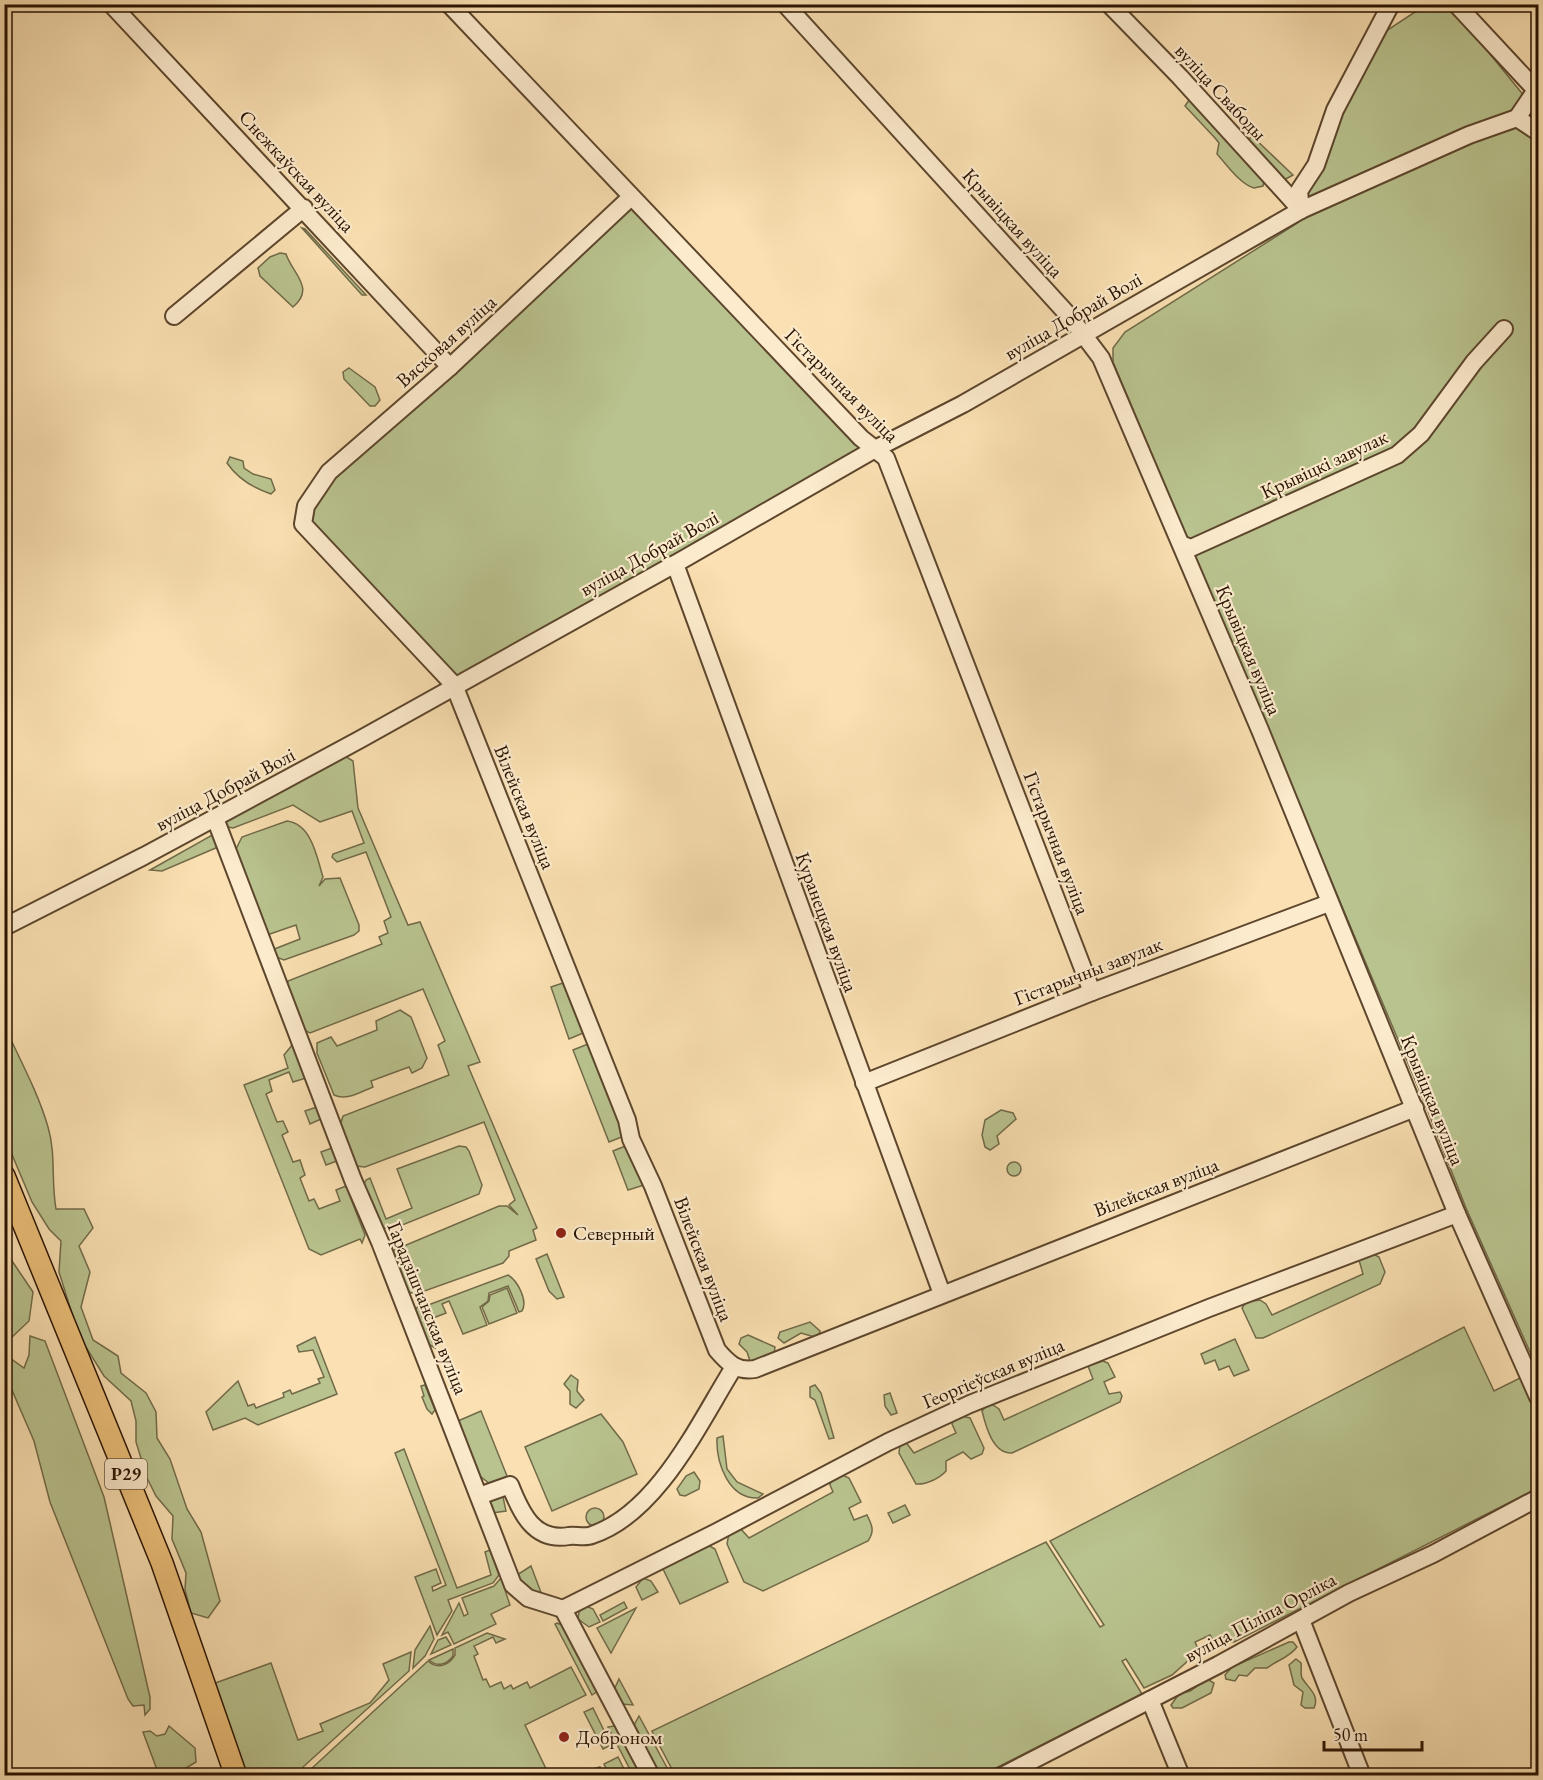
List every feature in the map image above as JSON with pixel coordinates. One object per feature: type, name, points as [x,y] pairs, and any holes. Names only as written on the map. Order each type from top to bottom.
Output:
[{"type":"main road","name":"Р29","points":[[4,1176],[162,1563],[236,1776]]},
{"type":"street","name":"Снежкаўская вуліца","points":[[111,4],[304,208],[450,367]]},
{"type":"street","name":"Гістарычная вуліца","points":[[448,4],[861,438],[886,458],[1092,992]]},
{"type":"street","name":"Крывіцкая вуліца","points":[[785,4],[1085,335],[1101,358],[1183,545],[1457,1214],[1539,1397]]},
{"type":"street","name":"вуліца Свабоды","points":[[1109,4],[1180,77],[1301,210]]},
{"type":"street","points":[[1301,210],[1299,191],[1316,165],[1335,110],[1391,4]]},
{"type":"street","points":[[1456,4],[1537,88],[1517,118],[1539,132]]},
{"type":"street","name":"вуліца Добрай Волі","points":[[9,925],[215,818],[675,564],[875,449],[963,404],[1301,210],[1469,135],[1517,118]]},
{"type":"street","name":"Вясковая вуліца","points":[[303,524],[306,506],[329,472],[450,367],[631,197]]},
{"type":"street","points":[[174,316],[304,208]]},
{"type":"street","name":"Крывіцкі завулак","points":[[1183,545],[1191,548],[1397,455],[1421,434],[1474,362],[1504,329]]},
{"type":"street","name":"Вілейская вуліца","points":[[303,524],[454,686],[570,972],[627,1120],[631,1139],[653,1186],[717,1350],[734,1367],[755,1370],[1414,1108]]},
{"type":"street","name":"Куранецкая вуліца","points":[[675,564],[942,1294]]},
{"type":"street","name":"Гарадзішчанская вуліца","points":[[215,818],[353,1180],[380,1242],[517,1591],[528,1598],[563,1609]]},
{"type":"street","name":"Гістарычны завулак","points":[[864,1083],[1092,992],[1329,903]]},
{"type":"street","name":"Георгіеўская вуліца","points":[[563,1609],[715,1533],[888,1442],[970,1404],[1209,1308],[1457,1214]]},
{"type":"street","points":[[480,1496],[510,1485],[520,1512],[542,1532],[559,1539],[590,1536],[628,1515],[668,1474],[734,1367]]},
{"type":"street","name":"вуліца Піліпа Орліка","points":[[1002,1776],[1022,1771],[1301,1620],[1539,1498]]},
{"type":"street","points":[[563,1609],[651,1776]]},
{"type":"street","points":[[1301,1620],[1362,1776]]},
{"type":"street","points":[[1150,1700],[1181,1776]]},
{"type":"green space","points":[[1439,5],[1450,5],[1538,113],[1538,1370],[1466,1208],[1423,1099],[1113,362],[1113,348],[1125,332],[1296,224],[1324,201],[1301,210],[1299,191],[1369,51],[1386,31],[1415,12]]},
{"type":"green space","points":[[1189,100],[1264,181],[1263,186],[1254,188],[1249,186],[1229,169],[1217,154],[1219,143],[1185,106]]},
{"type":"green space","points":[[1252,136],[1293,175],[1284,180],[1247,141]]},
{"type":"green space","points":[[631,197],[875,449],[454,685],[312,536],[306,506],[312,497]]},
{"type":"green space","points":[[302,228],[305,229],[366,295],[362,295]]},
{"type":"green space","points":[[280,253],[286,254],[302,287],[300,300],[293,307],[260,276],[258,268],[270,257]]},
{"type":"green space","points":[[349,368],[375,387],[380,400],[375,406],[370,406],[344,379],[343,372]]},
{"type":"green space","points":[[230,457],[243,461],[244,468],[253,474],[271,479],[275,490],[271,494],[246,482],[227,463]]},
{"type":"green space","points":[[343,755],[353,761],[358,808],[408,925],[420,922],[480,1062],[468,1066],[537,1228],[533,1230],[536,1240],[509,1251],[509,1256],[503,1263],[416,1294],[408,1292],[392,1251],[499,1206],[507,1206],[518,1215],[509,1205],[515,1200],[484,1122],[365,1167],[356,1166],[340,1126],[343,1116],[449,1075],[438,1045],[445,1041],[423,989],[310,1033],[304,1030],[287,986],[288,981],[382,944],[379,937],[388,933],[384,921],[391,917],[366,852],[337,862],[332,857],[333,854],[364,843],[352,811],[320,822],[293,805],[233,828],[228,827],[224,820]]},
{"type":"green space","points":[[287,821],[302,828],[312,843],[323,877],[319,886],[325,879],[340,878],[359,925],[359,931],[354,935],[284,960],[276,957],[272,950],[300,939],[296,925],[267,935],[235,851],[242,837]]},
{"type":"green space","points":[[214,834],[218,847],[162,871],[150,870]]},
{"type":"green space","points":[[563,983],[583,1033],[569,1039],[551,987]]},
{"type":"green space","points":[[400,1010],[411,1017],[427,1058],[422,1068],[412,1073],[409,1067],[371,1081],[373,1087],[354,1095],[339,1097],[334,1095],[317,1053],[317,1043],[331,1037],[337,1046],[377,1030],[376,1021]]},
{"type":"green space","points":[[4,1025],[34,1088],[48,1127],[52,1147],[56,1209],[84,1209],[93,1228],[79,1246],[90,1272],[81,1307],[93,1340],[118,1356],[121,1373],[146,1393],[156,1412],[157,1438],[170,1459],[187,1509],[201,1532],[220,1601],[208,1618],[191,1613],[185,1590],[186,1573],[172,1539],[173,1516],[156,1496],[147,1478],[136,1442],[136,1421],[131,1401],[104,1376],[79,1336],[59,1272],[61,1241],[49,1229],[32,1202],[5,1138]]},
{"type":"green space","points":[[293,1044],[306,1078],[293,1082],[289,1072],[269,1080],[272,1091],[266,1094],[277,1122],[283,1121],[288,1132],[282,1135],[293,1162],[300,1160],[305,1175],[300,1178],[309,1201],[314,1199],[319,1209],[340,1201],[336,1190],[346,1186],[365,1235],[362,1243],[360,1239],[321,1255],[309,1249],[244,1085],[288,1068],[284,1055]]},
{"type":"green space","points":[[588,1044],[624,1136],[609,1142],[573,1050]]},
{"type":"green space","points":[[317,1107],[321,1119],[310,1124],[305,1111]]},
{"type":"green space","points":[[1001,1110],[1013,1113],[1016,1119],[997,1136],[999,1144],[990,1150],[985,1147],[982,1135],[985,1120]]},
{"type":"green space","points":[[628,1145],[644,1185],[628,1190],[613,1151]]},
{"type":"green space","points":[[459,1146],[466,1147],[469,1151],[482,1185],[479,1194],[390,1230],[380,1226],[364,1184],[366,1180],[370,1178],[386,1219],[412,1208],[397,1169]]},
{"type":"green space","points":[[332,1148],[337,1161],[326,1165],[321,1152]]},
{"type":"green space","points":[[1014,1162],[1019,1164],[1021,1169],[1019,1174],[1014,1176],[1009,1174],[1007,1169],[1009,1164]]},
{"type":"green space","points":[[5,1218],[12,1234],[8,1255],[33,1292],[29,1321],[11,1338],[5,1338]]},
{"type":"green space","points":[[547,1254],[564,1297],[557,1299],[549,1291],[536,1259]]},
{"type":"green space","points":[[1373,1254],[1379,1257],[1385,1272],[1380,1284],[1263,1338],[1256,1338],[1242,1308],[1246,1302],[1260,1300],[1266,1304],[1272,1315],[1363,1274],[1359,1260]]},
{"type":"green space","points":[[508,1275],[521,1292],[524,1302],[522,1311],[519,1312],[508,1286],[489,1293],[488,1301],[480,1307],[487,1325],[463,1334],[449,1301],[442,1304],[446,1313],[428,1320],[423,1307]]},
{"type":"green space","points":[[507,1288],[517,1313],[489,1324],[482,1307],[489,1301],[490,1295]]},
{"type":"green space","points":[[418,1306],[435,1348],[425,1342],[414,1312]]},
{"type":"green space","points":[[810,1322],[820,1331],[818,1338],[801,1333],[784,1343],[778,1338],[780,1332]]},
{"type":"green space","points":[[1464,1327],[1494,1391],[1522,1377],[1538,1416],[1538,1488],[1234,1642],[1215,1643],[1210,1635],[1195,1642],[1199,1651],[1172,1675],[1144,1688],[1126,1659],[1122,1661],[1142,1694],[982,1775],[675,1775],[652,1731],[1046,1542],[1100,1627],[1104,1625],[1050,1541]]},
{"type":"green space","points":[[748,1335],[775,1347],[774,1354],[750,1361],[747,1352],[739,1344],[741,1338]]},
{"type":"green space","points":[[30,1336],[45,1341],[104,1497],[150,1697],[150,1709],[145,1715],[144,1705],[133,1706],[128,1699],[50,1502],[34,1441],[5,1374],[7,1356],[24,1368],[29,1355]]},
{"type":"green space","points":[[315,1337],[337,1394],[258,1425],[245,1418],[213,1430],[206,1412],[238,1381],[248,1406],[254,1404],[256,1408],[284,1397],[283,1393],[290,1390],[292,1394],[320,1383],[318,1379],[324,1377],[313,1350],[299,1352],[297,1346]]},
{"type":"green space","points":[[1235,1339],[1249,1370],[1234,1376],[1229,1366],[1219,1370],[1215,1360],[1205,1364],[1201,1354]]},
{"type":"green space","points":[[1103,1361],[1108,1363],[1115,1377],[1104,1382],[1109,1394],[1120,1392],[1122,1396],[1120,1402],[1012,1453],[1005,1452],[995,1444],[988,1432],[982,1411],[986,1406],[993,1405],[999,1409],[1004,1420],[1093,1379],[1088,1366]]},
{"type":"green space","points":[[571,1375],[578,1380],[577,1391],[584,1400],[576,1408],[570,1404],[570,1391],[564,1384]]},
{"type":"green space","points":[[425,1385],[435,1410],[432,1414],[422,1397],[424,1396],[421,1386]]},
{"type":"green space","points":[[815,1385],[821,1393],[834,1438],[829,1439],[815,1400],[810,1397],[810,1387]]},
{"type":"green space","points":[[890,1393],[897,1413],[891,1415],[885,1406],[884,1395]]},
{"type":"green space","points":[[481,1411],[509,1481],[490,1484],[480,1476],[458,1421]]},
{"type":"green space","points":[[601,1414],[623,1442],[637,1474],[552,1511],[525,1447]]},
{"type":"green space","points":[[961,1416],[970,1418],[984,1448],[982,1454],[971,1459],[963,1452],[946,1461],[946,1471],[940,1476],[928,1482],[916,1484],[899,1453],[900,1444],[905,1441],[914,1453],[956,1433],[952,1424],[954,1419]]},
{"type":"green space","points":[[723,1436],[727,1469],[737,1482],[763,1494],[758,1498],[748,1497],[739,1492],[726,1477],[717,1448],[717,1438]]},
{"type":"green space","points":[[404,1449],[457,1588],[491,1575],[485,1552],[490,1550],[499,1575],[493,1583],[448,1600],[452,1611],[437,1635],[415,1577],[436,1569],[441,1583],[432,1587],[433,1591],[446,1585],[395,1453]]},
{"type":"green space","points":[[694,1472],[700,1481],[699,1489],[685,1496],[680,1495],[677,1489],[686,1476]]},
{"type":"green space","points":[[840,1474],[849,1478],[861,1502],[849,1508],[854,1520],[867,1515],[870,1522],[872,1531],[868,1541],[763,1591],[744,1582],[727,1544],[729,1533],[740,1528],[749,1538],[833,1492],[830,1485],[832,1478]]},
{"type":"green space","points":[[502,1492],[506,1511],[492,1513],[487,1500]]},
{"type":"green space","points":[[905,1505],[910,1515],[893,1523],[888,1513]]},
{"type":"green space","points":[[591,1508],[599,1508],[604,1513],[602,1524],[591,1526],[586,1521],[586,1513]]},
{"type":"green space","points":[[708,1545],[715,1549],[728,1582],[680,1604],[663,1569]]},
{"type":"green space","points":[[531,1566],[542,1595],[525,1590],[517,1575]]},
{"type":"green space","points":[[501,1578],[510,1605],[491,1614],[496,1624],[454,1644],[448,1632],[442,1635],[459,1603],[464,1616],[468,1614],[462,1598],[494,1586]]},
{"type":"green space","points":[[643,1578],[651,1581],[658,1592],[642,1600],[636,1587]]},
{"type":"green space","points":[[624,1602],[627,1608],[603,1621],[600,1615]]},
{"type":"green space","points":[[586,1606],[593,1609],[600,1622],[589,1627],[578,1619],[579,1612]]},
{"type":"green space","points":[[636,1608],[611,1653],[597,1628]]},
{"type":"green space","points":[[555,1624],[562,1625],[598,1691],[592,1695]]},
{"type":"green space","points":[[430,1626],[434,1639],[425,1656],[413,1668],[415,1650]]},
{"type":"green space","points":[[487,1633],[505,1639],[496,1643],[493,1637],[474,1646],[478,1654],[474,1656],[483,1680],[486,1679],[490,1687],[501,1682],[504,1689],[511,1685],[513,1689],[527,1682],[530,1688],[571,1667],[586,1695],[525,1725],[549,1775],[310,1775],[310,1770],[428,1661],[439,1666],[446,1664],[455,1655],[455,1648]]},
{"type":"green space","points":[[446,1637],[451,1645],[431,1654],[438,1640]]},
{"type":"green space","points":[[1293,1642],[1297,1647],[1267,1668],[1255,1668],[1247,1676],[1239,1675],[1235,1681],[1226,1679],[1225,1675],[1232,1667]]},
{"type":"green space","points":[[453,1649],[453,1656],[445,1663],[436,1664],[429,1660]]},
{"type":"green space","points":[[411,1652],[409,1671],[303,1767],[303,1775],[243,1775],[207,1686],[271,1663],[298,1740],[323,1731],[320,1724],[370,1703],[389,1680],[383,1664]]},
{"type":"green space","points":[[1296,1659],[1301,1663],[1302,1678],[1316,1699],[1314,1708],[1305,1708],[1301,1705],[1303,1692],[1294,1685],[1289,1665]]},
{"type":"green space","points":[[619,1679],[633,1705],[621,1704],[613,1692]]},
{"type":"green space","points":[[1207,1679],[1214,1683],[1211,1693],[1182,1708],[1173,1708],[1171,1705],[1179,1694],[1190,1691]]},
{"type":"green space","points":[[593,1708],[611,1745],[603,1749],[584,1712]]},
{"type":"green space","points":[[639,1716],[671,1775],[658,1775],[633,1727]]},
{"type":"green space","points":[[169,1726],[195,1748],[196,1762],[186,1768],[184,1775],[159,1775],[143,1732],[150,1731],[157,1736],[165,1734]]},
{"type":"green space","points":[[608,1727],[618,1728],[644,1775],[633,1775]]},
{"type":"green space","points":[[618,1757],[627,1775],[609,1775],[604,1764]]},
{"type":"green space","points":[[600,1767],[604,1775],[572,1775]]},
{"type":"place","name":"Северный","points":[[561,1233]]},
{"type":"place","name":"Доброном","points":[[564,1737]]}]
